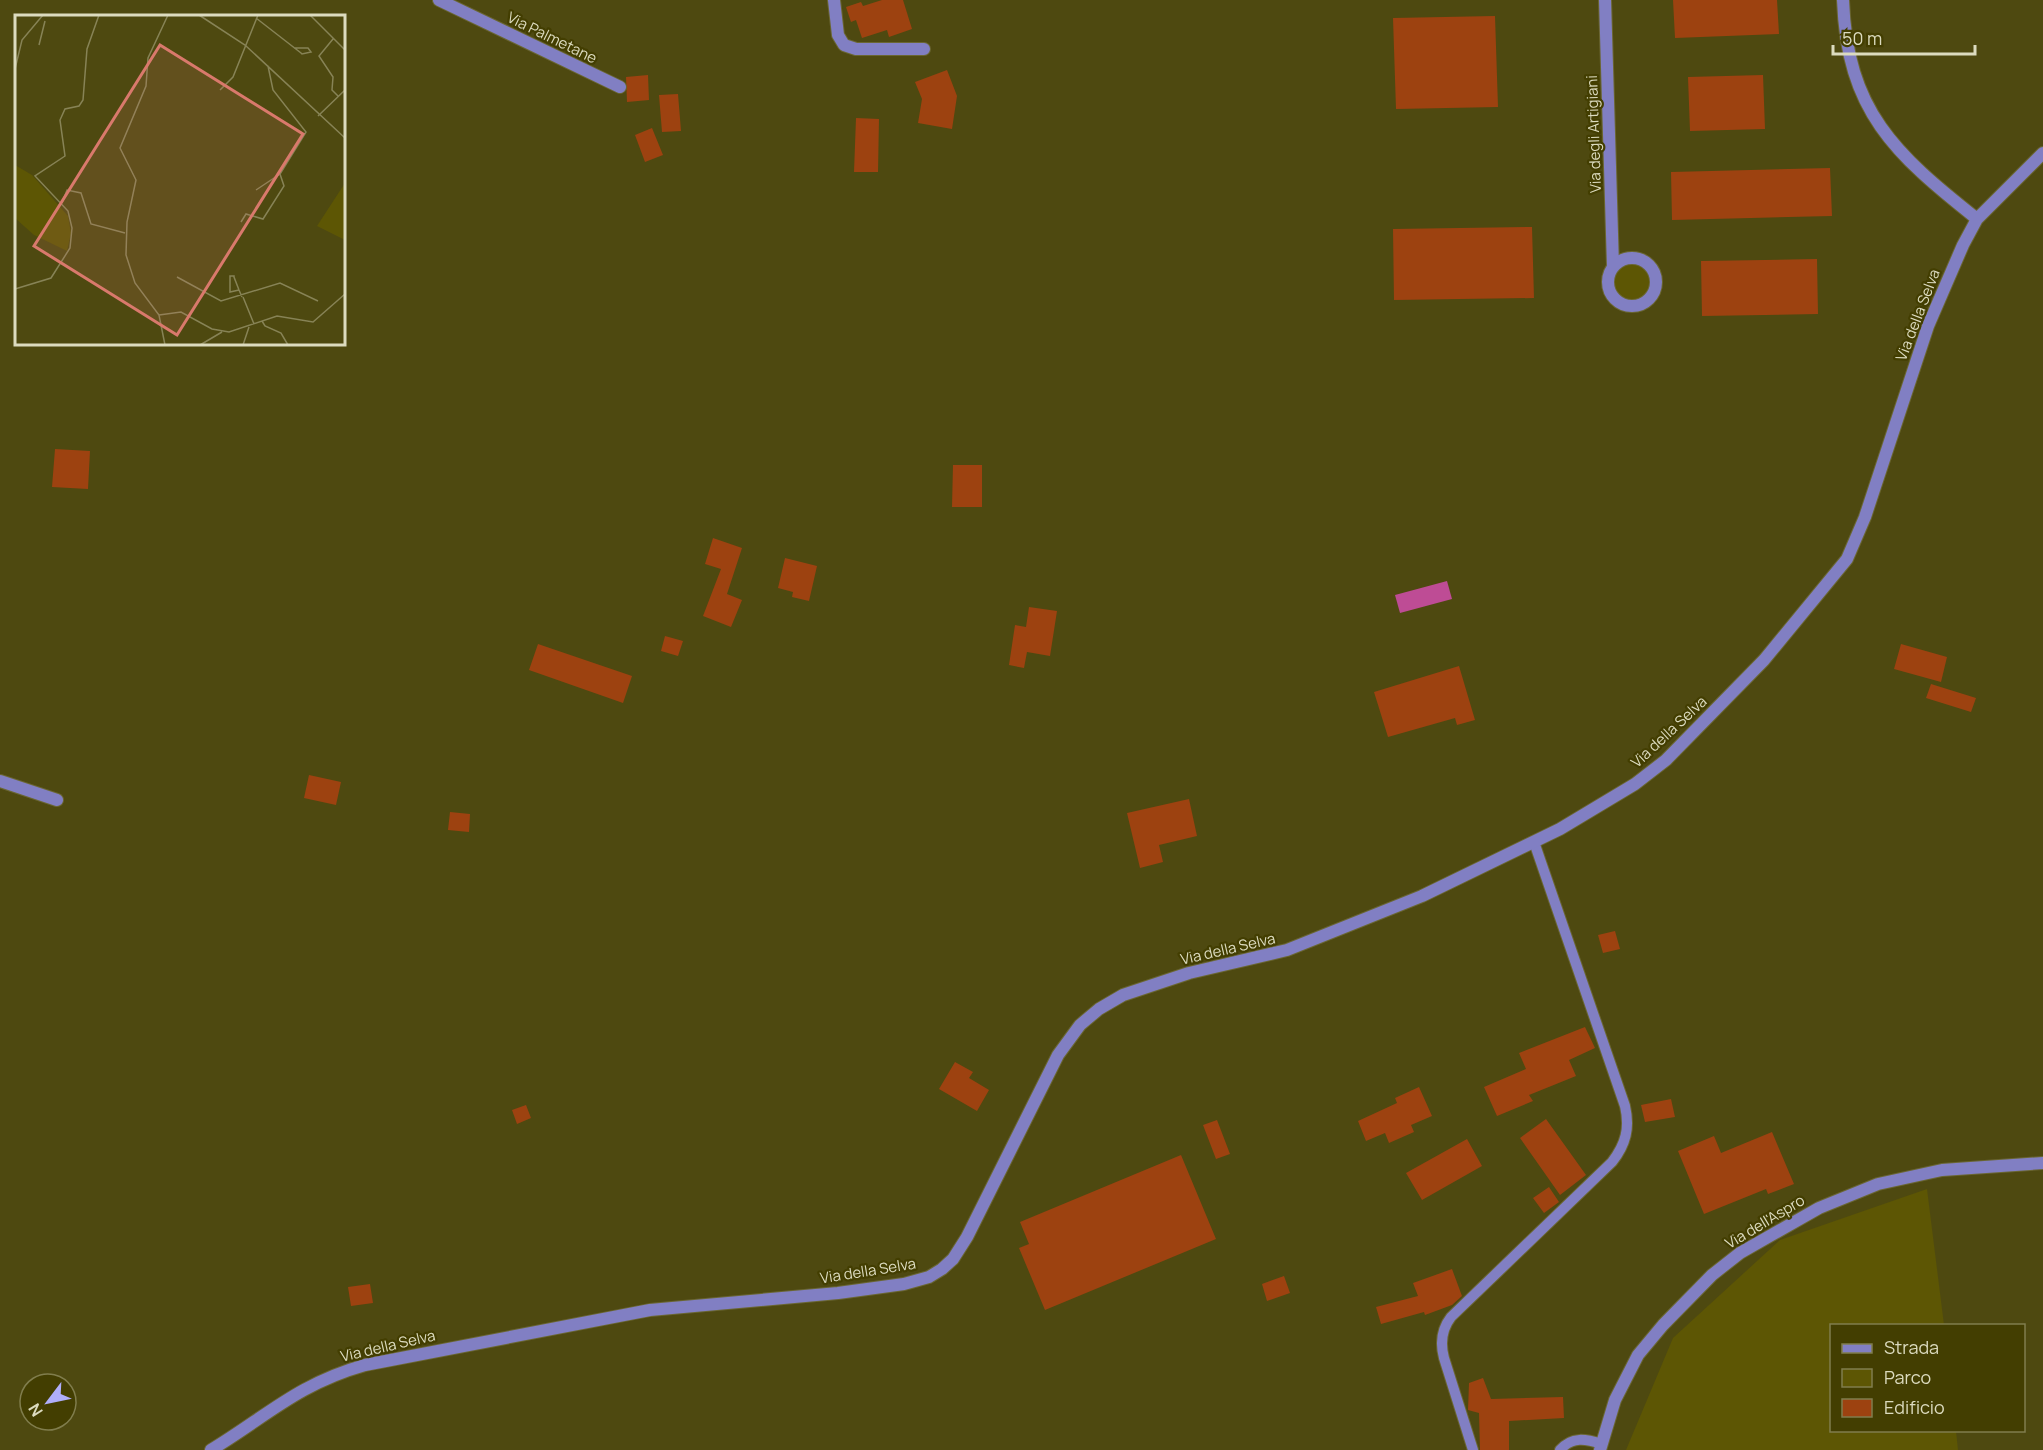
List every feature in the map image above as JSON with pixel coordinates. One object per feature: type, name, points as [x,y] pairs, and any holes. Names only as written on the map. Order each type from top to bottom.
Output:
[{"type":"street","name":"Via Palmetane","points":[[439,0],[620,87]]},
{"type":"street","points":[[834,0],[837,35],[843,45],[856,49],[924,49]]},
{"type":"street","name":"Via degli Artigiani","points":[[1605,0],[1613,267],[1608,282],[1609,291],[1620,304],[1636,307],[1651,299],[1657,284],[1653,269],[1648,263],[1634,258],[1619,262],[1613,267]]},
{"type":"street","points":[[1843,0],[1851,68],[1870,112],[1909,160],[1940,190],[1977,219]]},
{"type":"street","name":"Via della Selva","points":[[211,1450],[301,1390],[333,1375],[365,1365],[650,1310],[838,1293],[904,1284],[928,1277],[948,1265],[968,1237],[1058,1055],[1073,1032],[1100,1009],[1123,995],[1164,981],[1301,945],[1422,896],[1534,842],[1610,800],[1666,760],[1764,660],[1840,568],[1860,532],[1935,308],[1963,245],[1977,219],[2043,153]]},
{"type":"street","points":[[0,781],[57,800]]},
{"type":"street","name":"Via dell'Aspro","points":[[1601,1447],[1620,1388],[1638,1355],[1696,1292],[1740,1252],[1819,1208],[1878,1184],[1935,1170],[2043,1163]]},
{"type":"lane","points":[[1473,1450],[1444,1358],[1441,1343],[1444,1328],[1451,1317],[1612,1162],[1624,1144],[1628,1129],[1625,1106],[1534,842]]},
{"type":"lane","points":[[1560,1450],[1565,1444],[1576,1440],[1601,1447]]},
{"type":"green space","points":[[1632,264],[1645,269],[1650,282],[1645,295],[1632,300],[1619,295],[1614,282],[1619,269]]},
{"type":"green space","points":[[1927,1189],[1944,1324],[1830,1324],[1830,1432],[1956,1432],[1958,1450],[1626,1450],[1673,1338],[1780,1240]]},
{"type":"shaded area","points":[[1447,581],[1452,599],[1400,613],[1395,595]]},
{"type":"building","points":[[882,0],[903,0],[912,29],[889,37],[887,30],[862,38],[856,20],[851,22],[846,7],[861,2],[863,6]]},
{"type":"building","points":[[1673,0],[1777,0],[1779,34],[1675,38]]},
{"type":"building","points":[[1495,16],[1498,107],[1396,109],[1393,18]]},
{"type":"building","points":[[947,70],[957,96],[952,129],[918,123],[922,99],[915,82]]},
{"type":"building","points":[[648,75],[649,100],[627,102],[626,77]]},
{"type":"building","points":[[1763,75],[1765,129],[1690,131],[1688,77]]},
{"type":"building","points":[[678,94],[681,131],[662,132],[659,95]]},
{"type":"building","points":[[856,118],[879,119],[878,172],[854,172]]},
{"type":"building","points":[[652,128],[663,155],[645,162],[635,135]]},
{"type":"building","points":[[1830,168],[1832,216],[1672,220],[1671,172]]},
{"type":"building","points":[[1532,227],[1534,298],[1394,300],[1393,229]]},
{"type":"building","points":[[1817,259],[1818,314],[1702,316],[1701,261]]},
{"type":"building","points":[[55,449],[90,451],[88,489],[52,487]]},
{"type":"building","points":[[953,465],[982,465],[982,507],[952,507]]},
{"type":"building","points":[[713,538],[742,548],[727,594],[742,600],[731,627],[703,616],[721,569],[705,564]]},
{"type":"building","points":[[785,558],[817,566],[809,601],[792,597],[793,592],[778,588]]},
{"type":"building","points":[[1029,607],[1057,611],[1050,656],[1027,652],[1024,668],[1009,665],[1015,625],[1026,627]]},
{"type":"building","points":[[665,636],[683,641],[678,656],[661,651]]},
{"type":"building","points":[[538,644],[632,676],[623,703],[529,670]]},
{"type":"building","points":[[1901,644],[1947,657],[1941,682],[1894,669]]},
{"type":"building","points":[[1459,666],[1475,720],[1457,725],[1455,718],[1388,737],[1374,692]]},
{"type":"building","points":[[1931,684],[1976,698],[1971,712],[1926,698]]},
{"type":"building","points":[[309,775],[341,782],[336,805],[304,798]]},
{"type":"building","points":[[1189,799],[1197,836],[1159,845],[1163,862],[1140,868],[1127,813]]},
{"type":"building","points":[[450,812],[470,814],[469,832],[448,830]]},
{"type":"building","points":[[1615,931],[1620,949],[1603,953],[1598,935]]},
{"type":"building","points":[[1585,1027],[1595,1048],[1569,1060],[1576,1076],[1529,1095],[1533,1101],[1497,1116],[1484,1087],[1526,1069],[1519,1053]]},
{"type":"building","points":[[955,1062],[973,1072],[969,1078],[989,1090],[977,1111],[939,1089]]},
{"type":"building","points":[[1419,1087],[1432,1116],[1411,1125],[1414,1132],[1389,1143],[1385,1133],[1366,1141],[1358,1121],[1397,1103],[1395,1098]]},
{"type":"building","points":[[1671,1099],[1675,1117],[1645,1122],[1641,1105]]},
{"type":"building","points":[[526,1105],[531,1118],[517,1124],[512,1110]]},
{"type":"building","points":[[1546,1119],[1586,1175],[1560,1195],[1520,1138]]},
{"type":"building","points":[[1217,1120],[1230,1154],[1216,1159],[1203,1125]]},
{"type":"building","points":[[1772,1132],[1794,1184],[1768,1194],[1766,1189],[1704,1214],[1678,1151],[1714,1136],[1721,1153]]},
{"type":"building","points":[[1467,1139],[1482,1166],[1422,1200],[1406,1173]]},
{"type":"building","points":[[1181,1155],[1216,1239],[1045,1310],[1019,1248],[1029,1244],[1020,1222]]},
{"type":"building","points":[[1549,1187],[1559,1202],[1544,1213],[1533,1198]]},
{"type":"building","points":[[1452,1269],[1462,1296],[1452,1305],[1425,1315],[1424,1312],[1381,1324],[1376,1307],[1418,1296],[1413,1283]]},
{"type":"building","points":[[1284,1276],[1290,1293],[1267,1301],[1262,1284]]},
{"type":"building","points":[[370,1284],[373,1303],[351,1306],[348,1287]]},
{"type":"building","points":[[1483,1378],[1491,1399],[1563,1397],[1564,1418],[1509,1421],[1509,1450],[1480,1450],[1479,1413],[1468,1410],[1469,1383]]}]
